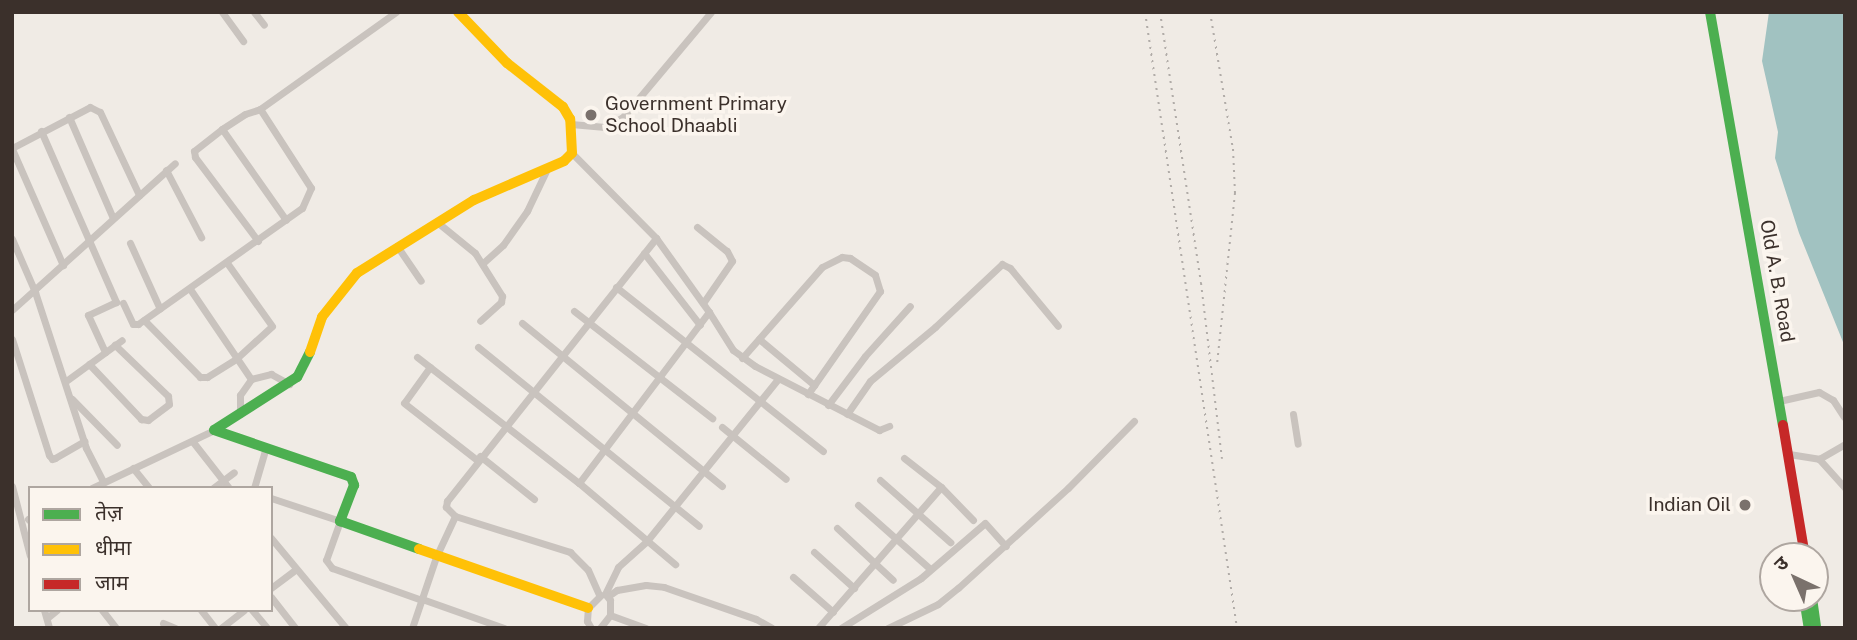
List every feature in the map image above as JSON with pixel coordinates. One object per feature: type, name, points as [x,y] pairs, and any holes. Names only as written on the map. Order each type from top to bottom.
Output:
[{"type":"main road","points":[[214,430],[289,384],[309,356],[317,326],[343,286],[397,246],[437,222],[503,186],[564,161],[572,153],[570,124],[560,104],[507,63],[458,12]]},
{"type":"main road","name":"Old A. B. Road","points":[[1703,12],[1759,308],[1796,542]]},
{"type":"main road","name":"Old A. B. Road","points":[[1710,12],[1803,542]]},
{"type":"main road","points":[[214,430],[351,477],[354,485],[340,521],[436,557],[588,608]]},
{"type":"street","points":[[222,12],[243,41]]},
{"type":"street","points":[[254,12],[264,25]]},
{"type":"street","points":[[258,241],[195,157],[198,146],[245,114],[262,108],[396,12]]},
{"type":"street","points":[[570,124],[605,127],[623,117],[711,12]]},
{"type":"street","points":[[64,265],[12,148],[90,107],[100,112],[139,195]]},
{"type":"street","points":[[123,303],[135,325],[302,208],[311,188],[262,108]]},
{"type":"street","points":[[69,117],[113,218]]},
{"type":"street","points":[[222,129],[286,220]]},
{"type":"street","points":[[41,131],[116,302],[88,315],[105,352]]},
{"type":"street","points":[[572,153],[656,237],[728,343],[742,358],[879,430],[888,426]]},
{"type":"street","points":[[12,310],[35,292],[174,163]]},
{"type":"street","points":[[483,263],[503,245],[527,211],[547,169]]},
{"type":"street","points":[[166,170],[201,237]]},
{"type":"street","points":[[437,222],[483,263],[486,274],[502,299],[480,321]]},
{"type":"street","points":[[697,227],[727,251],[732,261],[703,303]]},
{"type":"street","points":[[412,628],[451,512],[447,501],[505,424],[656,237]]},
{"type":"street","points":[[12,239],[35,292],[66,381],[98,486],[214,430]]},
{"type":"street","points":[[130,243],[160,309]]},
{"type":"street","points":[[397,246],[421,281]]},
{"type":"street","points":[[644,253],[700,325]]},
{"type":"street","points":[[742,358],[822,267],[833,260],[850,258],[875,275],[880,291],[808,394]]},
{"type":"street","points":[[144,320],[200,377],[207,377],[237,358],[272,326],[227,263]]},
{"type":"street","points":[[847,414],[870,381],[935,327],[1002,264],[1010,268],[1058,326]]},
{"type":"street","points":[[616,287],[822,451]]},
{"type":"street","points":[[190,289],[251,379]]},
{"type":"street","points":[[828,405],[910,306]]},
{"type":"street","points":[[575,311],[712,418]]},
{"type":"street","points":[[579,483],[709,312]]},
{"type":"street","points":[[522,323],[723,486]]},
{"type":"street","points":[[12,339],[52,459],[84,441]]},
{"type":"street","points":[[759,339],[814,385]]},
{"type":"street","points":[[66,381],[118,342],[168,396],[169,404],[148,420],[141,419],[89,364]]},
{"type":"street","points":[[478,347],[699,526]]},
{"type":"street","points":[[417,357],[579,483],[675,564]]},
{"type":"street","points":[[430,367],[404,403],[534,499]]},
{"type":"street","points":[[240,414],[240,394],[251,379],[271,374],[289,384]]},
{"type":"street","points":[[604,595],[612,575],[646,542],[778,379]]},
{"type":"street","points":[[1779,401],[1819,392],[1833,400],[1844,417]]},
{"type":"street","points":[[71,399],[117,445]]},
{"type":"street","points":[[1293,414],[1298,444]]},
{"type":"street","points":[[888,628],[939,604],[1006,546],[1134,421]]},
{"type":"street","points":[[722,428],[786,479]]},
{"type":"street","points":[[193,442],[228,486]]},
{"type":"street","points":[[1819,459],[1845,443]]},
{"type":"street","points":[[255,486],[267,447]]},
{"type":"street","points":[[1788,454],[1819,459],[1841,478],[1845,488]]},
{"type":"street","points":[[904,458],[941,487],[973,520]]},
{"type":"street","points":[[133,468],[147,486]]},
{"type":"street","points":[[216,486],[234,472]]},
{"type":"street","points":[[880,480],[950,542]]},
{"type":"street","points":[[12,486],[23,518],[28,545]]},
{"type":"street","points":[[818,628],[941,487]]},
{"type":"street","points":[[273,499],[340,521],[326,560],[328,565],[504,628]]},
{"type":"street","points":[[858,505],[928,567]]},
{"type":"street","points":[[451,512],[570,552],[588,570],[604,595],[610,615]]},
{"type":"street","points":[[841,628],[914,583],[985,523],[1006,546]]},
{"type":"street","points":[[836,528],[893,580]]},
{"type":"street","points":[[273,540],[346,628]]},
{"type":"street","points":[[814,552],[853,588]]},
{"type":"street","points":[[273,586],[296,569]]},
{"type":"street","points":[[793,577],[833,612]]},
{"type":"street","points":[[591,628],[587,621],[588,608],[604,595],[646,585],[664,587],[756,619],[772,628]]},
{"type":"street","points":[[273,600],[295,628]]},
{"type":"street","points":[[104,612],[116,628]]},
{"type":"street","points":[[203,612],[215,628]]},
{"type":"street","points":[[221,628],[241,612]]},
{"type":"street","points":[[254,612],[267,628]]},
{"type":"street","points":[[46,614],[49,628]]},
{"type":"street","points":[[600,628],[610,615]]},
{"type":"street","points":[[610,615],[646,628]]},
{"type":"street","points":[[163,623],[176,628]]},
{"type":"water","points":[[1769,12],[1845,12],[1845,347],[1799,233],[1775,158],[1778,132],[1762,61]]},
{"type":"railway","points":[[1145,12],[1237,628]]},
{"type":"railway","points":[[1160,12],[1201,283],[1222,459]]},
{"type":"railway","points":[[1210,12],[1233,149],[1235,193],[1217,365]]},
{"type":"traffic: fast","points":[[1710,12],[1783,425]]},
{"type":"traffic: fast","points":[[310,352],[297,377],[214,430],[351,477],[354,485],[340,521],[419,549]]},
{"type":"traffic: fast","points":[[1806,612],[1809,628]]},
{"type":"traffic: fast","points":[[1814,612],[1816,628]]},
{"type":"traffic: slow","points":[[310,352],[322,317],[357,273],[474,200],[564,161],[572,153],[570,119],[563,107],[507,63],[458,12]]},
{"type":"traffic: slow","points":[[419,549],[588,608]]},
{"type":"traffic: jam","points":[[1783,425],[1803,542]]},
{"type":"place","name":"Government Primary School Dhaabli","points":[[591,115]]},
{"type":"place","name":"Indian Oil","points":[[1745,505]]}]
